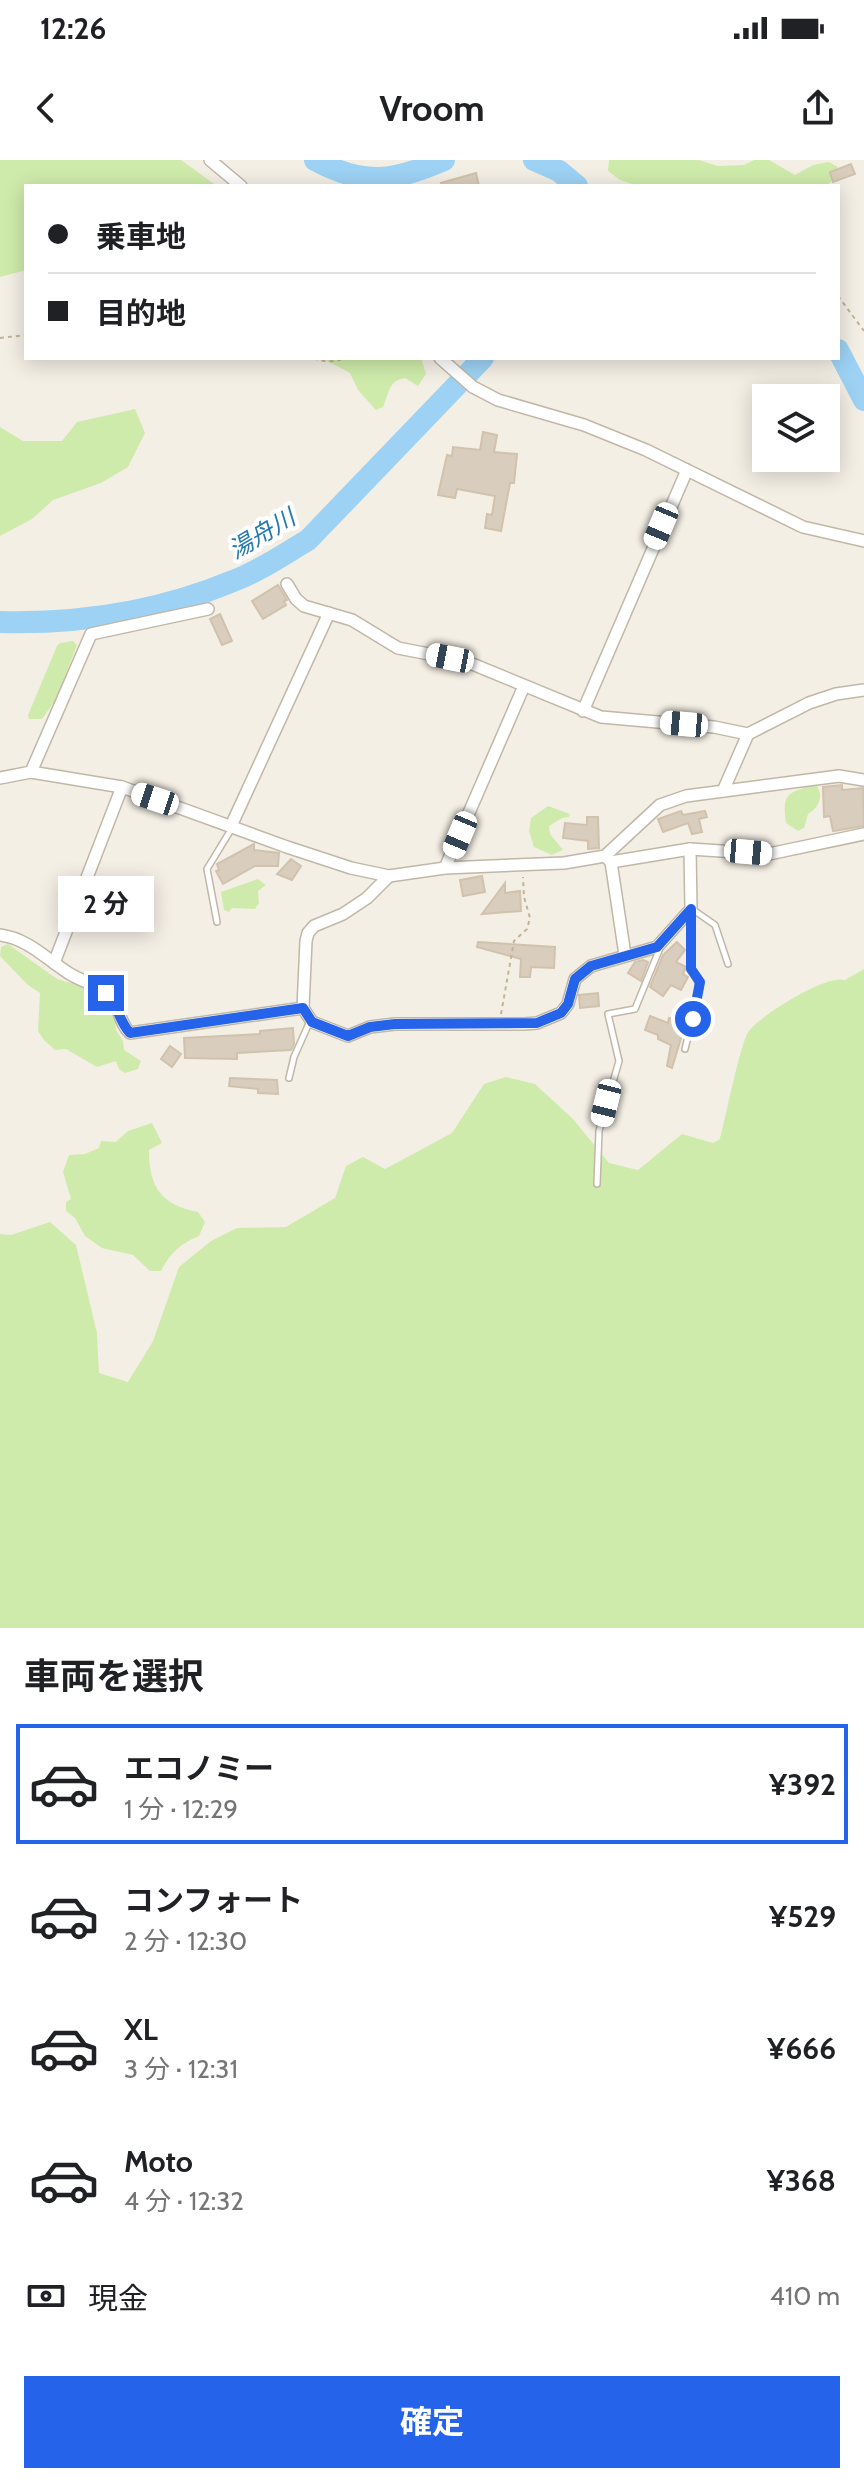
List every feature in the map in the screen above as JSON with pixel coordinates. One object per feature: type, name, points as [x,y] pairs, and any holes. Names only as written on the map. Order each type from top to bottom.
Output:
[{"type":"street","points":[[211,160],[239,184]]},
{"type":"street","points":[[444,362],[473,387],[498,400],[605,433],[794,523],[864,541]]},
{"type":"street","points":[[583,711],[687,470]]},
{"type":"street","points":[[287,584],[304,606],[352,620],[398,648],[465,661],[601,717],[714,727],[748,734],[809,703],[836,694],[864,690]]},
{"type":"street","points":[[31,772],[91,634],[208,609]]},
{"type":"street","points":[[232,826],[329,613]]},
{"type":"street","points":[[445,868],[524,686]]},
{"type":"street","points":[[723,791],[748,734]]},
{"type":"street","points":[[0,778],[31,772],[122,787],[351,868],[389,876],[445,868],[564,863],[690,849],[769,854],[864,834]]},
{"type":"street","points":[[608,859],[660,805],[686,796],[839,776],[864,780]]},
{"type":"street","points":[[54,963],[122,787]]},
{"type":"street","points":[[389,876],[367,898],[343,914],[314,926],[308,933],[303,1008],[308,1024],[348,1036],[370,1027],[395,1024],[537,1023],[561,1013],[568,1004],[575,979],[591,966],[662,943],[691,909],[690,849]]},
{"type":"street","points":[[608,859],[625,955]]},
{"type":"street","points":[[0,935],[13,937],[37,948],[54,963],[106,993],[114,1000],[130,1033],[303,1008]]},
{"type":"lane","points":[[217,922],[207,869],[232,826]]},
{"type":"lane","points":[[691,909],[715,925],[728,964]]},
{"type":"lane","points":[[685,1049],[700,986],[691,969],[691,909]]},
{"type":"lane","points":[[597,1184],[599,1131],[619,1061],[608,1014],[635,1009],[662,943]]},
{"type":"lane","points":[[289,1078],[308,1024]]},
{"type":"path","points":[[840,299],[864,331]]},
{"type":"path","points":[[0,338],[24,335]]},
{"type":"path","points":[[318,360],[341,360]]},
{"type":"path","points":[[499,1024],[514,941],[527,929],[530,918],[524,897],[523,863]]},
{"type":"green space","points":[[0,160],[181,160],[214,184],[24,184],[24,271],[0,277]]},
{"type":"green space","points":[[609,160],[699,160],[718,166],[769,160],[795,175],[813,165],[829,162],[838,167],[829,184],[632,184],[608,171]]},
{"type":"green space","points":[[326,360],[422,360],[426,374],[418,386],[405,378],[395,382],[383,407],[376,410],[358,390],[350,373]]},
{"type":"green space","points":[[135,409],[145,433],[128,467],[101,483],[53,500],[32,519],[0,536],[0,427],[23,441],[62,441],[77,422]]},
{"type":"green space","points":[[73,641],[77,645],[57,698],[42,719],[29,719],[57,646]]},
{"type":"green space","points":[[815,784],[820,792],[819,800],[808,814],[804,828],[798,831],[786,823],[786,800],[792,793]]},
{"type":"green space","points":[[548,806],[570,814],[549,826],[550,834],[563,850],[552,855],[534,847],[529,831],[531,818]]},
{"type":"green space","points":[[258,879],[266,885],[258,891],[259,903],[255,909],[224,910],[221,892]]},
{"type":"green space","points":[[8,944],[57,979],[91,992],[114,1015],[124,1050],[141,1061],[138,1069],[125,1073],[116,1061],[97,1067],[66,1049],[55,1050],[44,1040],[38,1031],[40,993],[0,956],[1,947]]},
{"type":"green space","points":[[864,969],[864,1628],[0,1628],[0,1234],[11,1235],[50,1222],[76,1245],[97,1333],[99,1373],[128,1382],[153,1341],[179,1267],[211,1241],[237,1228],[286,1227],[335,1198],[346,1166],[363,1157],[385,1169],[452,1133],[484,1084],[506,1077],[535,1084],[573,1119],[609,1163],[638,1170],[682,1134],[713,1143],[720,1139],[749,1031],[766,1015],[794,997],[824,983],[845,980]]},
{"type":"green space","points":[[152,1123],[162,1143],[149,1150],[155,1184],[166,1199],[198,1212],[205,1222],[199,1236],[177,1249],[161,1271],[150,1271],[133,1255],[102,1248],[85,1236],[75,1218],[66,1211],[66,1202],[71,1199],[63,1172],[69,1155],[85,1154],[99,1148],[101,1141],[116,1142],[128,1131]]},
{"type":"building","points":[[851,164],[855,174],[833,182],[830,172]]},
{"type":"building","points":[[476,173],[479,184],[441,184]]},
{"type":"building","points":[[483,432],[497,435],[494,452],[517,454],[514,483],[510,483],[501,531],[485,528],[487,514],[492,515],[495,496],[457,489],[455,498],[438,495],[447,455],[452,456],[453,447],[480,450]]},
{"type":"building","points":[[278,585],[287,600],[284,601],[286,605],[263,619],[252,601]]},
{"type":"building","points":[[220,614],[232,641],[222,645],[210,619]]},
{"type":"building","points":[[842,785],[842,790],[863,788],[864,826],[833,831],[830,816],[824,817],[823,787]]},
{"type":"building","points":[[681,811],[683,815],[705,811],[707,817],[699,819],[702,832],[692,834],[688,823],[663,832],[658,819]]},
{"type":"building","points":[[587,817],[598,817],[599,848],[588,849],[588,841],[563,838],[565,823],[587,825]]},
{"type":"building","points":[[254,844],[254,850],[279,853],[278,866],[255,866],[223,884],[216,871],[219,870],[217,864]]},
{"type":"building","points":[[291,859],[301,866],[292,880],[277,874]]},
{"type":"building","points":[[482,876],[485,892],[463,896],[460,880]]},
{"type":"building","points":[[505,883],[505,893],[520,891],[521,911],[482,914]]},
{"type":"building","points":[[478,942],[555,947],[554,968],[531,967],[530,977],[520,977],[521,959],[477,947]]},
{"type":"building","points":[[677,942],[685,950],[676,962],[686,967],[683,974],[688,977],[681,990],[671,985],[663,996],[650,987],[663,955]]},
{"type":"building","points":[[635,962],[648,962],[641,981],[628,973]]},
{"type":"building","points":[[598,993],[599,1006],[580,1008],[579,995]]},
{"type":"building","points":[[650,1016],[668,1023],[669,1018],[685,1025],[672,1068],[667,1066],[671,1045],[645,1030]]},
{"type":"building","points":[[293,1028],[294,1044],[291,1050],[237,1053],[237,1059],[185,1058],[184,1038],[260,1034],[260,1031]]},
{"type":"building","points":[[170,1046],[181,1054],[172,1067],[161,1059]]},
{"type":"building","points":[[230,1078],[277,1080],[278,1094],[229,1086]]},
{"type":"waterway","points":[[315,160],[349,174],[380,178],[410,173],[444,160]]},
{"type":"waterway","points":[[534,160],[559,171],[575,184]]},
{"type":"waterway","points":[[840,354],[864,400]]},
{"type":"waterway","name":"湯舟川","points":[[0,622],[60,621],[148,608],[205,592],[262,567],[308,540],[481,360]]},
{"type":"route","points":[[106,993],[114,1000],[130,1033],[303,1008],[312,1022],[348,1036],[370,1027],[395,1024],[537,1023],[561,1013],[568,1004],[571,985],[591,966],[657,947],[691,909],[691,969],[700,982],[693,1019]]}]
